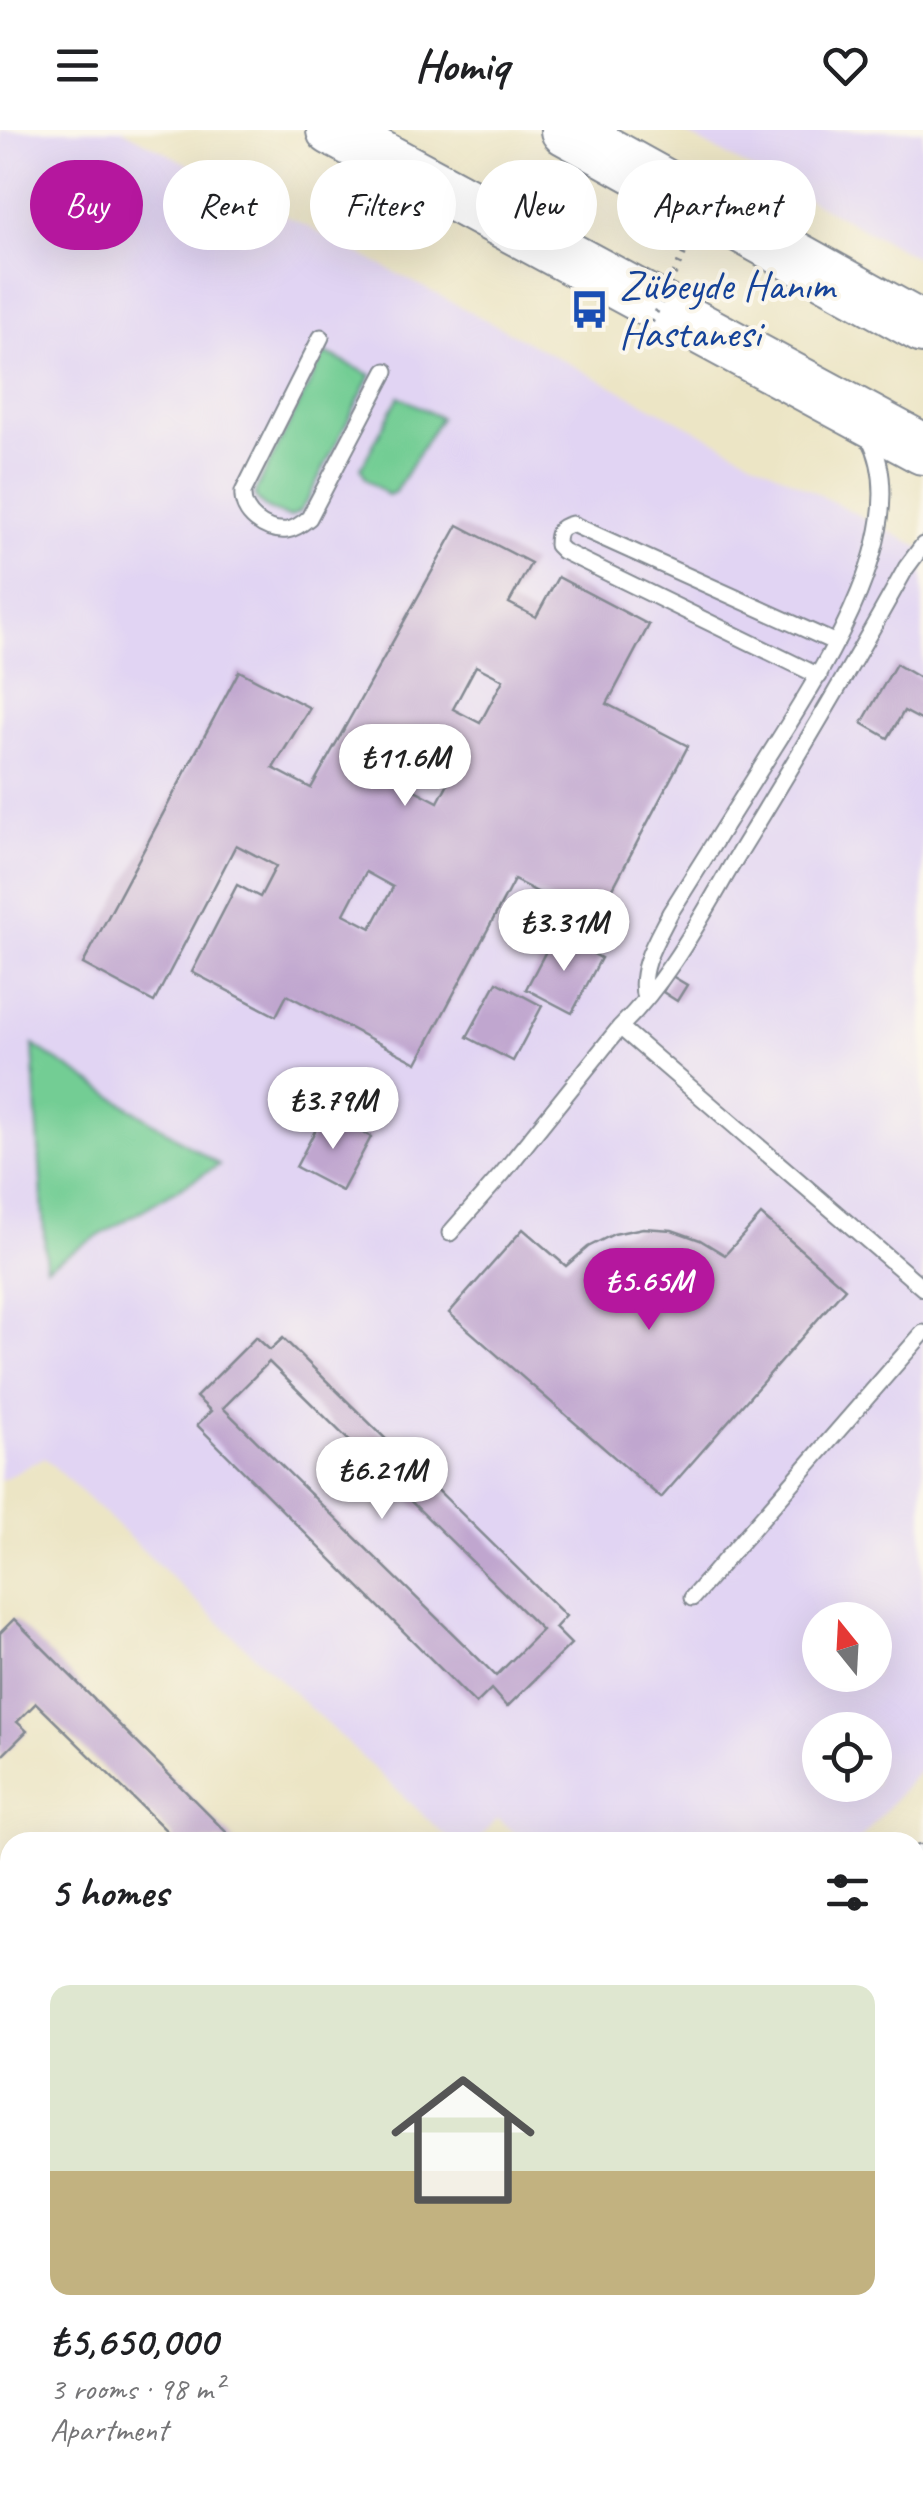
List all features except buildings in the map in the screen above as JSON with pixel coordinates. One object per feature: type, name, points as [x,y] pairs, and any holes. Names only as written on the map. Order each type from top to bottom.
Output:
[{"type":"main road","points":[[332,130],[923,449]]},
{"type":"main road","points":[[566,130],[923,328]]},
{"type":"lane","points":[[320,337],[242,492],[242,504],[258,521],[286,530],[309,518],[386,371]]},
{"type":"lane","points":[[645,999],[642,988],[646,965],[664,926],[818,676],[865,582],[880,511],[880,460],[855,412]]},
{"type":"lane","points":[[818,676],[563,551],[557,544],[557,534],[562,526],[572,524],[836,642]]},
{"type":"lane","points":[[450,1233],[645,999],[696,925],[923,545]]},
{"type":"lane","points":[[620,1027],[923,1288]]},
{"type":"lane","points":[[692,1598],[923,1333]]},
{"type":"path","points":[[642,342],[686,250]]},
{"type":"shaded area","points":[[0,130],[123,130],[180,160],[163,160],[163,250],[290,250],[290,217],[310,228],[310,250],[352,250],[923,549],[923,1766],[867,1832],[513,1832],[497,1818],[485,1832],[441,1832],[44,1457],[0,1481]]},
{"type":"shaded area","points":[[679,130],[923,130],[923,261],[816,204],[816,160],[735,160]]},
{"type":"green space","points":[[325,353],[371,375],[308,499],[290,517],[262,505],[255,497],[256,490]]},
{"type":"green space","points":[[399,396],[440,418],[395,492],[388,495],[366,479],[361,468]]},
{"type":"green space","points":[[33,1045],[219,1165],[46,1267]]},
{"type":"place","name":"Zübeyde Hanım Hastanesi","points":[[589,309]]}]
